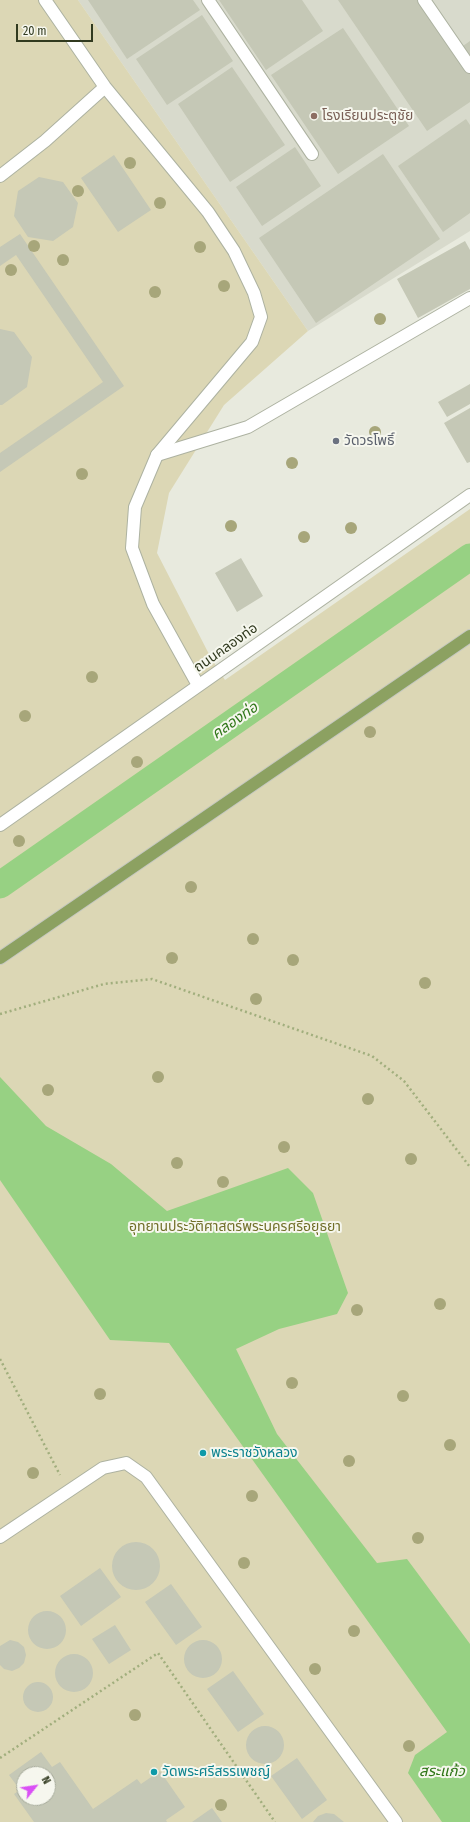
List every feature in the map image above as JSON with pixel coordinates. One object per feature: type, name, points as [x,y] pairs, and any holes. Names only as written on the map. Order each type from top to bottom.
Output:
[{"type":"main road","points":[[0,958],[470,636]]},
{"type":"street","points":[[45,0],[105,87],[208,212],[234,250],[254,293],[261,317],[252,342],[157,455],[135,507],[132,548],[153,604],[198,685]]},
{"type":"street","points":[[208,0],[312,154]]},
{"type":"street","points":[[424,0],[470,67]]},
{"type":"street","points":[[0,176],[45,141],[105,87]]},
{"type":"street","points":[[157,455],[248,427],[470,298]]},
{"type":"street","name":"ถนนคลองท่อ","points":[[0,825],[470,495]]},
{"type":"street","points":[[0,1537],[103,1468],[126,1463],[146,1477],[396,1822]]},
{"type":"path","points":[[0,1014],[104,984],[152,979],[372,1056],[404,1081],[470,1167]]},
{"type":"path","points":[[0,1359],[68,1491]]},
{"type":"path","points":[[0,1758],[158,1653],[275,1822]]},
{"type":"shaded area","name":"โรงเรียนประตูชัย","points":[[78,0],[470,0],[470,231],[308,331]]},
{"type":"green space","name":"อุทยานประวัติศาสตร์พระนครศรีอยุธยา","points":[[0,0],[78,0],[308,331],[224,405],[169,493],[157,553],[211,658],[225,680],[470,509],[470,1822],[0,1822]]},
{"type":"water","name":"สระแก้ว","points":[[0,1077],[46,1126],[111,1164],[167,1211],[288,1168],[313,1193],[348,1293],[337,1314],[279,1329],[236,1349],[277,1434],[377,1563],[407,1559],[470,1644],[470,1822],[442,1822],[408,1773],[415,1755],[447,1732],[169,1343],[110,1340],[0,1180]]},
{"type":"building","points":[[88,0],[193,0],[200,10],[127,59]]},
{"type":"building","points":[[219,0],[302,0],[323,31],[266,70]]},
{"type":"building","points":[[338,0],[421,0],[470,73],[470,102],[427,131]]},
{"type":"building","points":[[202,15],[233,61],[167,105],[136,59]]},
{"type":"building","points":[[343,28],[409,126],[338,174],[271,75]]},
{"type":"building","points":[[470,41],[470,56],[463,46]]},
{"type":"building","points":[[232,67],[285,145],[230,182],[178,104]]},
{"type":"building","points":[[466,119],[470,125],[470,213],[443,232],[398,166]]},
{"type":"building","points":[[295,147],[321,186],[262,226],[236,187]]},
{"type":"building","points":[[383,154],[440,239],[316,323],[259,238]]},
{"type":"building","points":[[114,155],[151,210],[118,232],[81,178]]},
{"type":"building","points":[[39,177],[63,182],[78,203],[73,227],[53,241],[28,237],[14,216],[18,191]]},
{"type":"building","points":[[20,234],[124,386],[0,472],[0,453],[103,382],[16,255],[0,266],[0,247]]},
{"type":"building","points":[[465,241],[470,250],[470,289],[418,318],[397,279]]},
{"type":"building","points":[[0,329],[14,332],[32,357],[27,387],[2,405],[0,405]]},
{"type":"building","points":[[470,384],[470,404],[447,417],[438,402]]},
{"type":"building","points":[[470,408],[470,462],[467,463],[444,423]]},
{"type":"building","points":[[241,558],[263,596],[237,612],[215,573]]},
{"type":"building","points":[[136,1542],[145,1544],[153,1549],[158,1557],[160,1566],[158,1575],[153,1583],[145,1588],[136,1590],[127,1588],[119,1583],[114,1575],[112,1566],[114,1557],[119,1549],[127,1544]]},
{"type":"building","points":[[100,1568],[121,1597],[81,1626],[60,1596]]},
{"type":"building","points":[[171,1584],[202,1627],[176,1645],[145,1602]]},
{"type":"building","points":[[43,1611],[51,1611],[63,1620],[66,1630],[63,1640],[57,1646],[51,1649],[43,1649],[31,1640],[28,1634],[28,1626],[37,1614]]},
{"type":"building","points":[[115,1625],[131,1650],[109,1664],[92,1639]]},
{"type":"building","points":[[10,1640],[18,1642],[24,1647],[26,1655],[24,1663],[19,1668],[12,1671],[4,1669],[0,1665],[0,1646]]},
{"type":"building","points":[[203,1640],[213,1643],[219,1649],[222,1659],[219,1669],[213,1675],[203,1678],[193,1675],[187,1669],[184,1659],[187,1649],[193,1643]]},
{"type":"building","points":[[70,1654],[78,1654],[90,1663],[93,1673],[90,1683],[84,1689],[78,1692],[70,1692],[58,1683],[55,1677],[55,1669],[64,1657]]},
{"type":"building","points":[[233,1671],[264,1714],[238,1732],[207,1689]]},
{"type":"building","points":[[38,1682],[49,1686],[53,1697],[49,1708],[38,1712],[27,1708],[23,1697],[27,1686]]},
{"type":"building","points":[[265,1726],[275,1729],[281,1735],[284,1745],[281,1755],[275,1761],[265,1764],[255,1761],[249,1755],[246,1745],[249,1735],[255,1729]]},
{"type":"building","points":[[41,1752],[51,1766],[22,1766]]},
{"type":"building","points":[[297,1758],[327,1800],[302,1819],[271,1776]]},
{"type":"building","points":[[60,1762],[93,1809],[137,1779],[141,1784],[160,1771],[185,1807],[166,1820],[167,1822],[34,1822],[23,1806],[56,1806],[56,1766],[54,1766]]},
{"type":"building","points":[[16,1770],[16,1785],[9,1775]]},
{"type":"building","points":[[212,1808],[222,1822],[192,1822]]},
{"type":"building","points":[[326,1813],[334,1814],[344,1822],[313,1822],[318,1816]]},
{"type":"waterway","name":"คลองท่อ","points":[[0,885],[470,557]]},
{"type":"place","name":"โรงเรียนประตูชัย","points":[[314,116]]},
{"type":"place","name":"วัดวรโพธิ์","points":[[336,441]]},
{"type":"place","name":"พระราชวังหลวง","points":[[203,1453]]},
{"type":"place","name":"วัดพระศรีสรรเพชญ์","points":[[154,1772]]}]
